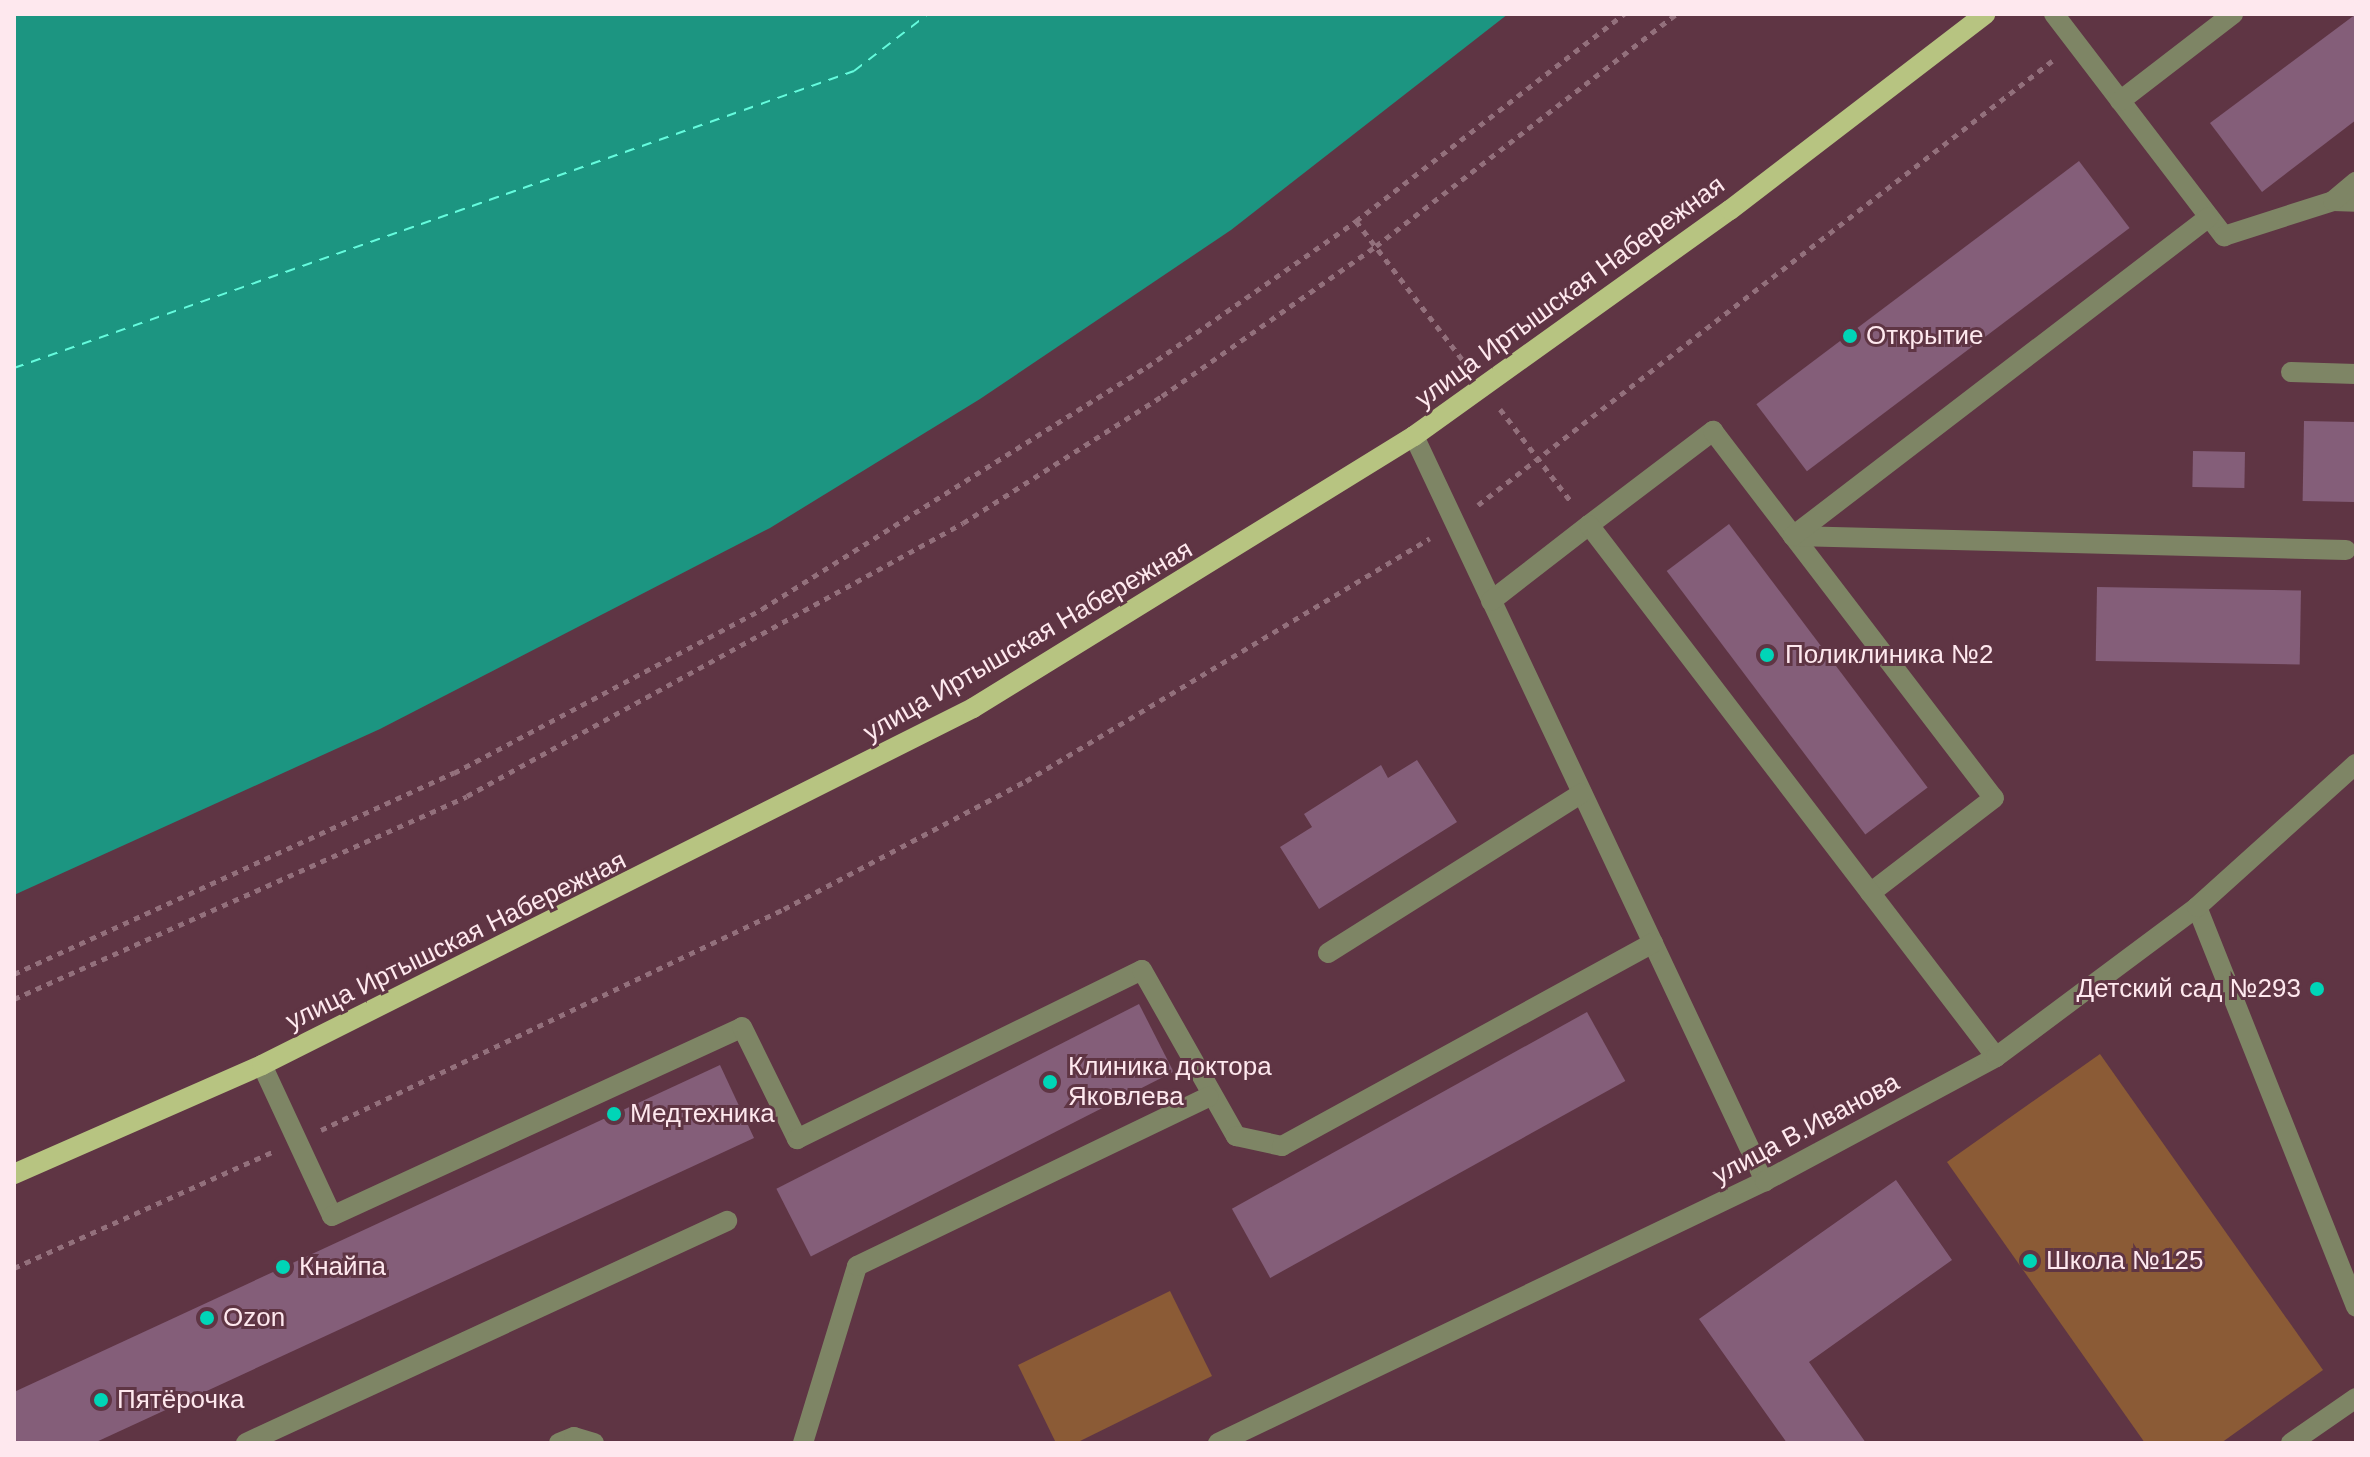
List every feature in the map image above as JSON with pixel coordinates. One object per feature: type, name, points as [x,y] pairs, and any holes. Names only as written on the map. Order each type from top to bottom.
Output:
[{"type":"main road","name":"улица Иртышская Набережная","points":[[14,1174],[262,1065],[973,708],[1414,436],[1730,210],[1985,14]]},
{"type":"street","points":[[2054,14],[2224,236],[2333,201],[2356,202]]},
{"type":"street","points":[[2120,101],[2233,14]]},
{"type":"street","points":[[2333,201],[2356,182]]},
{"type":"street","points":[[1793,536],[2209,217]]},
{"type":"street","points":[[2291,372],[2356,374]]},
{"type":"street","points":[[1491,601],[1713,431],[1994,798],[1870,893]]},
{"type":"street","points":[[1414,436],[1765,1181]]},
{"type":"street","points":[[1589,525],[1996,1057]]},
{"type":"street","points":[[1793,536],[2346,550]]},
{"type":"street","name":"улица В.Иванова","points":[[1218,1443],[1765,1181],[1996,1057],[2197,907],[2356,764]]},
{"type":"street","points":[[1328,953],[1582,793]]},
{"type":"street","points":[[2197,907],[2356,1307]]},
{"type":"street","points":[[262,1065],[332,1216],[742,1027],[797,1139],[1142,970],[1208,1097],[1236,1136],[1282,1146],[1653,943]]},
{"type":"street","points":[[803,1443],[857,1266],[1208,1097]]},
{"type":"street","points":[[246,1443],[727,1221]]},
{"type":"street","points":[[2291,1443],[2356,1398]]},
{"type":"street","points":[[559,1443],[574,1437],[594,1443]]},
{"type":"path","points":[[14,974],[454,773],[762,609],[1147,367],[1356,221],[1624,14]]},
{"type":"path","points":[[14,999],[467,796],[963,523],[1162,396],[1376,246],[1676,14]]},
{"type":"path","points":[[14,1268],[297,1141],[784,909],[1013,788],[1454,522],[2076,43]]},
{"type":"shaded area","points":[[14,14],[1508,14],[1231,230],[980,399],[770,528],[380,729],[14,895]]},
{"type":"shaded area","points":[[2100,1054],[2323,1370],[2221,1443],[2145,1443],[1947,1162]]},
{"type":"shaded area","points":[[1170,1291],[1212,1376],[1076,1443],[1056,1443],[1018,1365]]},
{"type":"building","points":[[2356,14],[2356,120],[2262,192],[2210,123]]},
{"type":"building","points":[[2079,161],[2130,228],[1807,471],[1756,404]]},
{"type":"building","points":[[2304,421],[2356,422],[2355,502],[2303,501]]},
{"type":"building","points":[[2193,451],[2245,452],[2244,488],[2192,487]]},
{"type":"building","points":[[1729,524],[1928,788],[1865,834],[1667,571]]},
{"type":"building","points":[[2097,587],[2301,591],[2300,665],[2096,661]]},
{"type":"building","points":[[1417,760],[1457,822],[1319,909],[1280,847],[1312,827],[1304,814],[1381,765],[1388,778]]},
{"type":"building","points":[[1139,1004],[1174,1072],[811,1256],[776,1189]]},
{"type":"building","points":[[1587,1012],[1625,1081],[1270,1278],[1232,1209]]},
{"type":"building","points":[[720,1065],[754,1138],[94,1443],[14,1443],[14,1392]]},
{"type":"building","points":[[1896,1180],[1952,1260],[1809,1362],[1866,1443],[1787,1443],[1699,1319]]},
{"type":"ferry route","points":[[14,368],[854,71],[928,14]]},
{"type":"place","name":"Открытие","points":[[1850,336]]},
{"type":"place","name":"Поликлиника №2","points":[[1767,655]]},
{"type":"place","name":"Детский сад №293","points":[[2317,989]]},
{"type":"place","name":"Клиника доктора Яковлева","points":[[1050,1082]]},
{"type":"place","name":"Медтехника","points":[[614,1114]]},
{"type":"place","name":"Школа №125","points":[[2030,1261]]},
{"type":"place","name":"Кнайпа","points":[[283,1267]]},
{"type":"place","name":"Ozon","points":[[207,1318]]},
{"type":"place","name":"Пятёрочка","points":[[101,1400]]}]
